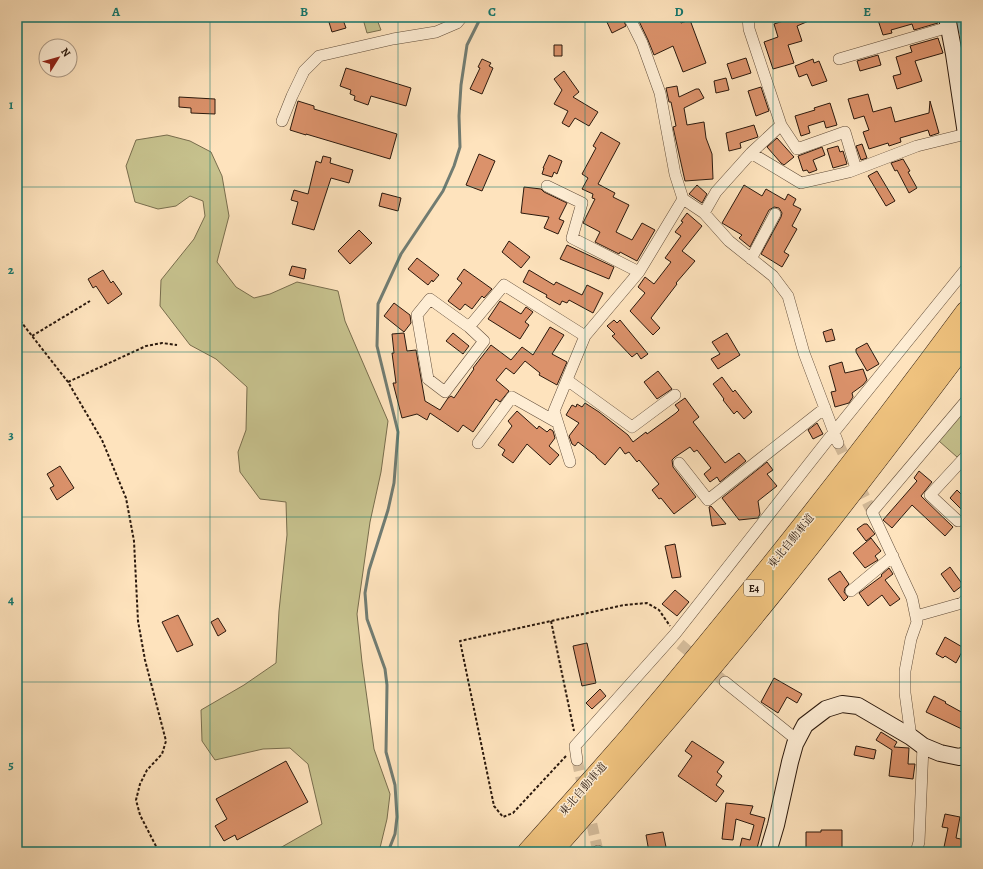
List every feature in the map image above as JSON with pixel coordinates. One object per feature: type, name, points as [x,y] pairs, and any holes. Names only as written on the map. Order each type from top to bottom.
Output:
[{"type":"highway","name":"東北自動車道","points":[[528,852],[629,737],[750,592],[898,404],[966,312]]},
{"type":"highway","name":"東北自動車道","points":[[551,852],[642,749],[764,604],[966,342]]},
{"type":"street","points":[[282,122],[304,71],[319,56],[393,39],[436,32],[457,23],[462,17]]},
{"type":"street","points":[[629,17],[642,43],[660,93],[675,174],[683,199],[704,213],[729,241],[773,276],[788,296],[804,353],[838,443]]},
{"type":"street","points":[[748,17],[749,29],[781,125],[797,150],[845,132],[856,169]]},
{"type":"street","points":[[751,153],[801,183],[856,169],[916,146],[966,134],[948,22],[839,59]]},
{"type":"street","points":[[704,213],[716,192],[751,153],[781,125]]},
{"type":"street","points":[[547,186],[582,203],[572,238],[639,272]]},
{"type":"street","points":[[570,462],[554,411],[585,336],[639,272],[683,199]]},
{"type":"street","points":[[751,259],[774,214]]},
{"type":"street","points":[[577,760],[575,746],[675,634],[834,432],[966,269]]},
{"type":"street","points":[[469,327],[504,285],[585,336]]},
{"type":"street","points":[[430,299],[469,327],[484,341],[445,392],[428,379],[417,315],[430,299]]},
{"type":"street","points":[[567,380],[632,427],[675,395]]},
{"type":"street","points":[[478,443],[512,397],[558,423]]},
{"type":"street","points":[[916,852],[919,842],[917,741],[905,693],[905,671],[911,639],[917,622],[912,598],[872,512],[966,401]]},
{"type":"street","points":[[679,463],[708,500],[825,408]]},
{"type":"street","points":[[958,521],[930,495],[966,456]]},
{"type":"street","points":[[850,591],[893,556]]},
{"type":"street","points":[[916,616],[962,603],[966,599]]},
{"type":"street","points":[[675,634],[680,644]]},
{"type":"street","points":[[725,682],[797,740]]},
{"type":"street","points":[[768,852],[776,825],[790,762],[797,740],[805,725],[826,709],[842,704],[858,706],[940,753],[959,757],[966,755]]},
{"type":"path","points":[[17,262],[21,289],[18,319],[68,382],[102,440],[126,498],[134,541],[138,621],[145,660],[166,741],[162,754],[147,770],[140,784],[136,800],[140,815],[159,852]]},
{"type":"path","points":[[32,336],[90,301]]},
{"type":"path","points":[[68,382],[146,346],[162,343],[176,346]]},
{"type":"path","points":[[551,621],[575,735],[575,746],[513,813],[503,817],[494,806],[460,641],[551,621],[624,605],[647,602],[659,610],[675,634]]},
{"type":"shaded area","points":[[363,17],[376,17],[381,30],[367,33]]},
{"type":"shaded area","points":[[167,135],[190,141],[211,152],[222,176],[229,216],[217,262],[236,287],[254,298],[270,294],[297,282],[338,291],[345,321],[388,421],[381,472],[370,522],[357,614],[374,749],[390,794],[387,819],[379,852],[273,852],[322,824],[308,764],[290,748],[263,749],[215,760],[202,741],[201,710],[244,685],[276,663],[279,611],[287,535],[286,502],[260,499],[240,472],[238,452],[246,430],[247,387],[216,359],[190,345],[160,306],[161,280],[194,239],[205,216],[203,201],[190,196],[176,206],[158,209],[135,202],[126,166],[136,140]]},
{"type":"shaded area","points":[[964,409],[966,411],[966,450],[957,457],[939,441]]},
{"type":"building","points":[[333,17],[342,17],[346,28],[332,32],[328,19]]},
{"type":"building","points":[[612,17],[622,17],[626,26],[612,33],[606,20]]},
{"type":"building","points":[[637,17],[679,17],[681,23],[690,20],[706,63],[683,72],[673,46],[654,55]]},
{"type":"building","points":[[796,17],[818,17],[797,26],[802,41],[788,45],[794,63],[773,69],[764,42],[778,37],[774,24]]},
{"type":"building","points":[[888,17],[888,19],[896,17],[938,17],[938,23],[914,30],[912,24],[891,30],[892,33],[883,35],[878,20]]},
{"type":"building","points":[[938,38],[943,53],[915,61],[922,81],[897,89],[893,76],[901,74],[896,57],[912,52],[910,46]]},
{"type":"building","points":[[554,45],[562,45],[562,56],[554,56]]},
{"type":"building","points":[[878,55],[881,65],[860,71],[857,61]]},
{"type":"building","points":[[746,58],[751,73],[732,79],[727,64]]},
{"type":"building","points":[[482,59],[491,63],[489,66],[493,68],[482,94],[470,89],[480,68],[478,67]]},
{"type":"building","points":[[813,59],[814,63],[819,61],[827,81],[812,86],[807,74],[799,77],[795,66]]},
{"type":"building","points":[[346,68],[411,88],[406,106],[371,96],[368,105],[354,100],[355,96],[350,94],[351,90],[340,86]]},
{"type":"building","points":[[564,71],[579,92],[573,97],[598,112],[589,126],[575,118],[569,127],[562,123],[568,111],[554,104],[562,90],[554,79]]},
{"type":"building","points":[[726,78],[729,90],[716,93],[714,81]]},
{"type":"building","points":[[677,86],[679,97],[699,89],[704,98],[684,108],[687,125],[704,122],[706,138],[712,154],[713,179],[685,181],[673,127],[676,126],[671,102],[669,102],[666,88]]},
{"type":"building","points":[[761,87],[769,111],[756,116],[748,91]]},
{"type":"building","points":[[868,94],[873,112],[891,107],[895,122],[929,113],[930,101],[939,133],[930,136],[928,130],[900,138],[901,142],[889,146],[888,143],[869,149],[863,132],[869,130],[864,116],[854,119],[848,99]]},
{"type":"building","points":[[179,97],[215,99],[215,114],[191,113],[191,108],[179,107]]},
{"type":"building","points":[[298,101],[314,106],[314,109],[397,134],[390,159],[290,130]]},
{"type":"building","points":[[830,103],[837,125],[826,128],[824,121],[808,126],[810,133],[801,136],[795,116],[815,110],[814,108]]},
{"type":"building","points":[[754,125],[758,137],[740,143],[741,148],[729,151],[726,133]]},
{"type":"building","points":[[601,132],[620,143],[598,184],[615,193],[613,197],[629,205],[616,232],[632,240],[642,223],[655,230],[637,261],[595,242],[600,232],[583,223],[595,199],[592,198],[593,194],[582,189],[588,178],[582,174],[596,148],[593,146]]},
{"type":"building","points":[[777,138],[794,157],[784,165],[767,147]]},
{"type":"building","points":[[862,144],[867,158],[861,160],[856,146]]},
{"type":"building","points":[[838,146],[840,152],[843,151],[847,164],[833,168],[827,149]]},
{"type":"building","points":[[822,147],[825,155],[813,160],[817,170],[809,173],[807,170],[803,171],[798,156]]},
{"type":"building","points":[[479,154],[495,161],[482,191],[466,185]]},
{"type":"building","points":[[549,155],[562,161],[557,174],[554,172],[552,177],[542,174]]},
{"type":"building","points":[[323,156],[331,158],[330,163],[353,170],[349,183],[331,178],[314,230],[292,224],[298,202],[291,200],[294,190],[308,194],[316,161],[321,163]]},
{"type":"building","points":[[903,159],[917,188],[909,193],[897,170],[895,171],[891,163]]},
{"type":"building","points":[[877,171],[895,201],[886,206],[868,176]]},
{"type":"building","points":[[697,185],[707,194],[702,203],[689,194]]},
{"type":"building","points":[[744,185],[762,196],[766,189],[785,200],[788,194],[796,199],[793,205],[801,209],[792,226],[797,229],[784,252],[789,255],[782,267],[761,254],[781,217],[782,213],[779,208],[774,207],[769,210],[750,247],[739,238],[742,235],[722,223]]},
{"type":"building","points":[[524,187],[541,189],[544,192],[567,203],[559,219],[564,221],[558,234],[544,228],[549,217],[521,213]]},
{"type":"building","points":[[382,193],[401,198],[398,211],[379,206]]},
{"type":"building","points":[[687,213],[702,226],[682,251],[695,261],[676,283],[677,284],[651,318],[660,328],[653,335],[630,311],[645,293],[638,287],[645,277],[654,284],[671,262],[665,258],[681,236],[675,232],[683,222],[681,221]]},
{"type":"building","points":[[359,230],[372,243],[350,264],[338,251]]},
{"type":"building","points":[[509,241],[530,257],[521,268],[502,252]]},
{"type":"building","points":[[567,245],[614,267],[609,279],[560,259]]},
{"type":"building","points":[[417,258],[439,275],[428,285],[408,269]]},
{"type":"building","points":[[292,266],[306,269],[304,279],[289,275]]},
{"type":"building","points":[[464,269],[492,289],[484,298],[482,296],[472,309],[465,304],[460,310],[448,301],[462,283],[457,279]]},
{"type":"building","points":[[103,270],[111,283],[113,281],[122,294],[108,304],[96,286],[93,288],[88,279]]},
{"type":"building","points":[[529,270],[554,285],[556,282],[582,295],[587,285],[603,293],[593,313],[569,300],[567,303],[562,301],[560,305],[546,297],[547,295],[523,282]]},
{"type":"building","points":[[500,301],[521,314],[526,307],[533,312],[525,322],[529,325],[520,339],[488,319]]},
{"type":"building","points":[[394,303],[410,315],[411,323],[404,332],[384,316]]},
{"type":"building","points":[[614,320],[617,323],[620,320],[648,354],[641,359],[637,353],[632,357],[612,336],[615,334],[607,326]]},
{"type":"building","points":[[550,327],[564,335],[552,354],[567,362],[557,385],[539,375],[540,373],[525,361],[514,374],[506,368],[496,380],[509,391],[500,402],[496,399],[473,432],[463,425],[458,432],[430,413],[427,420],[417,414],[402,418],[393,383],[396,383],[392,353],[394,353],[392,334],[404,333],[407,351],[416,350],[425,401],[440,410],[448,398],[451,396],[454,398],[474,369],[473,368],[491,345],[511,360],[522,347],[533,355]]},
{"type":"building","points":[[832,329],[835,340],[826,342],[823,332]]},
{"type":"building","points":[[453,333],[469,346],[463,354],[446,341]]},
{"type":"building","points":[[727,333],[740,355],[718,369],[711,359],[720,354],[712,342]]},
{"type":"building","points":[[867,343],[879,364],[867,371],[856,352],[856,349]]},
{"type":"building","points":[[842,362],[845,373],[863,369],[867,380],[852,393],[853,397],[849,403],[835,407],[831,392],[836,391],[829,366]]},
{"type":"building","points":[[658,371],[672,389],[657,399],[644,382]]},
{"type":"building","points":[[722,377],[733,392],[735,390],[752,412],[744,419],[737,411],[734,414],[713,384]]},
{"type":"building","points":[[685,398],[699,417],[693,422],[725,463],[739,453],[746,461],[720,482],[717,477],[710,482],[704,474],[711,468],[697,450],[694,452],[690,447],[675,457],[672,460],[673,467],[696,497],[674,514],[661,498],[659,499],[652,490],[659,484],[639,460],[637,462],[629,452],[625,454],[620,447],[605,465],[578,442],[575,446],[572,444],[569,436],[579,423],[566,415],[572,405],[576,407],[577,404],[582,407],[585,403],[628,435],[633,442],[676,413],[679,410],[675,405]]},
{"type":"building","points":[[517,411],[537,429],[539,426],[547,432],[550,429],[553,431],[555,438],[549,446],[559,455],[550,465],[527,444],[513,463],[502,455],[505,450],[498,445],[512,426],[508,421]]},
{"type":"building","points":[[817,423],[823,434],[813,439],[808,430]]},
{"type":"building","points":[[767,462],[773,470],[767,474],[777,486],[758,501],[760,514],[758,518],[739,520],[722,498]]},
{"type":"building","points":[[60,466],[74,488],[57,500],[50,488],[54,486],[47,474]]},
{"type":"building","points":[[919,471],[932,482],[921,496],[953,527],[945,536],[912,505],[892,528],[883,520],[917,481],[914,478]]},
{"type":"building","points":[[957,490],[966,499],[966,514],[950,498]]},
{"type":"building","points":[[711,506],[726,524],[712,526],[709,507]]},
{"type":"building","points":[[864,524],[867,524],[875,534],[866,541],[857,529]]},
{"type":"building","points":[[871,538],[881,551],[875,556],[878,560],[865,568],[853,553]]},
{"type":"building","points":[[675,544],[681,577],[672,578],[665,546]]},
{"type":"building","points":[[950,567],[963,585],[954,592],[941,574]]},
{"type":"building","points":[[889,568],[893,574],[885,580],[900,599],[890,606],[882,595],[868,606],[859,593],[882,576],[881,575]]},
{"type":"building","points":[[840,571],[849,584],[845,588],[844,592],[848,597],[844,601],[828,579]]},
{"type":"building","points":[[675,590],[689,602],[677,616],[662,604]]},
{"type":"building","points":[[178,615],[193,645],[177,652],[162,622]]},
{"type":"building","points":[[218,618],[226,631],[218,636],[211,622]]},
{"type":"building","points":[[945,637],[964,648],[956,663],[945,656],[943,658],[936,654]]},
{"type":"building","points":[[587,643],[596,683],[582,686],[573,646]]},
{"type":"building","points":[[774,678],[802,694],[797,703],[787,697],[778,713],[761,702]]},
{"type":"building","points":[[600,689],[606,696],[592,709],[586,703]]},
{"type":"building","points":[[934,696],[965,714],[963,717],[966,719],[966,731],[926,712]]},
{"type":"building","points":[[881,732],[897,742],[894,747],[909,748],[908,764],[915,764],[913,779],[889,776],[892,750],[876,740]]},
{"type":"building","points":[[692,741],[724,762],[717,772],[722,776],[716,785],[724,791],[716,802],[678,776],[692,756],[685,751]]},
{"type":"building","points":[[856,746],[876,750],[874,759],[854,755]]},
{"type":"building","points":[[286,761],[308,802],[237,840],[235,835],[224,841],[215,826],[227,819],[216,799]]},
{"type":"building","points":[[726,803],[753,806],[750,814],[765,818],[756,852],[739,851],[742,838],[750,840],[754,825],[736,819],[733,840],[722,839]]},
{"type":"building","points":[[945,814],[960,817],[956,838],[965,840],[963,852],[943,852],[948,828],[942,827]]},
{"type":"building","points":[[821,830],[842,830],[842,848],[806,848],[806,832],[821,832]]},
{"type":"building","points":[[663,832],[667,852],[649,852],[646,835]]},
{"type":"waterway","points":[[388,852],[395,834],[397,817],[395,785],[386,752],[387,685],[385,669],[367,619],[365,593],[369,570],[388,510],[394,483],[398,432],[377,346],[378,304],[401,254],[443,191],[454,166],[460,147],[459,116],[461,85],[467,45],[481,17]]},
{"type":"waterway","points":[[963,17],[966,27]]},
{"type":"tunnel","points":[[838,443],[872,512]]},
{"type":"tunnel","points":[[680,644],[725,682]]},
{"type":"tunnel","points":[[577,760],[584,792]]},
{"type":"tunnel","points":[[588,808],[598,851]]}]
